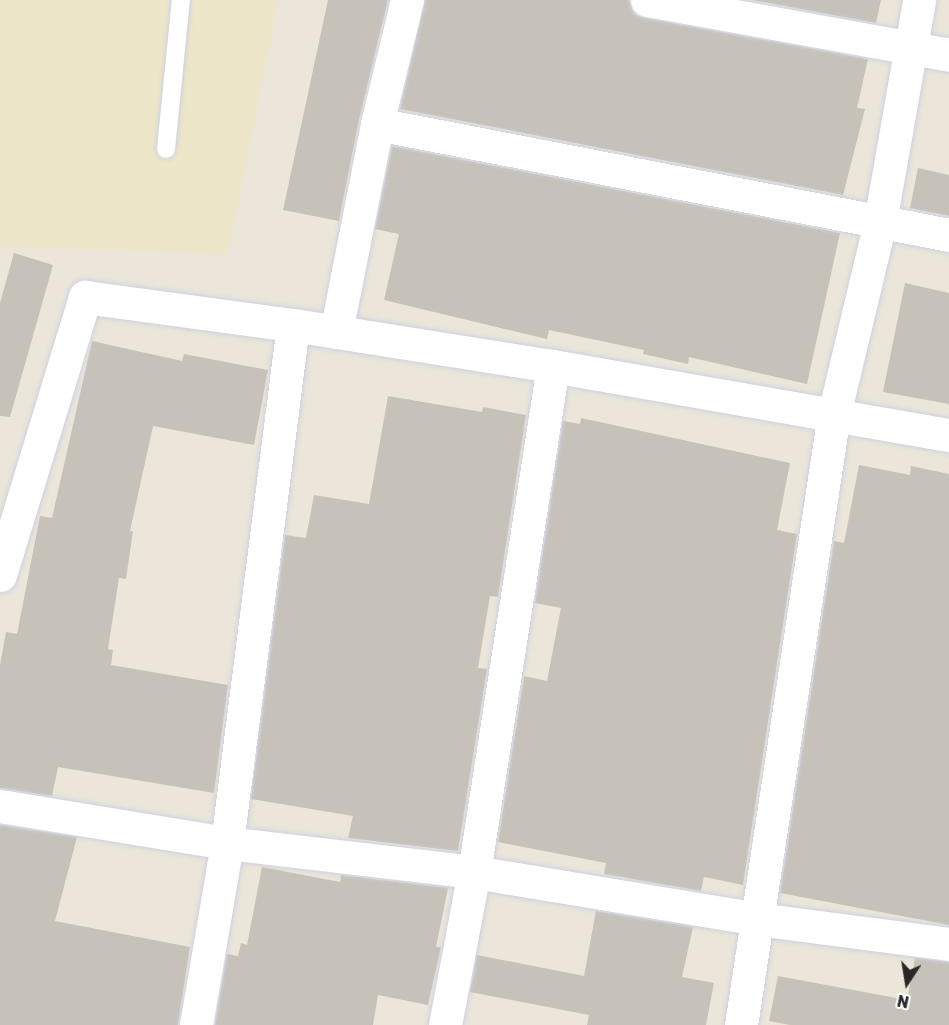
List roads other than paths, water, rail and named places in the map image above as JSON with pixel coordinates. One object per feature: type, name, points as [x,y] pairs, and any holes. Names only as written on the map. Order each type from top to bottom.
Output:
[{"type":"street","points":[[336,332],[376,124],[407,0]]},
{"type":"street","points":[[646,0],[949,55]]},
{"type":"street","points":[[741,1025],[834,414],[880,222],[919,0]]},
{"type":"street","points":[[376,124],[949,235]]},
{"type":"street","points":[[0,575],[85,297],[293,325],[553,366],[949,435]]},
{"type":"street","points":[[196,1025],[227,843],[293,325]]},
{"type":"street","points":[[445,1025],[474,872],[553,366]]},
{"type":"street","points":[[0,806],[227,843],[474,872],[757,919],[949,944]]},
{"type":"lane","points":[[166,149],[181,0]]}]
